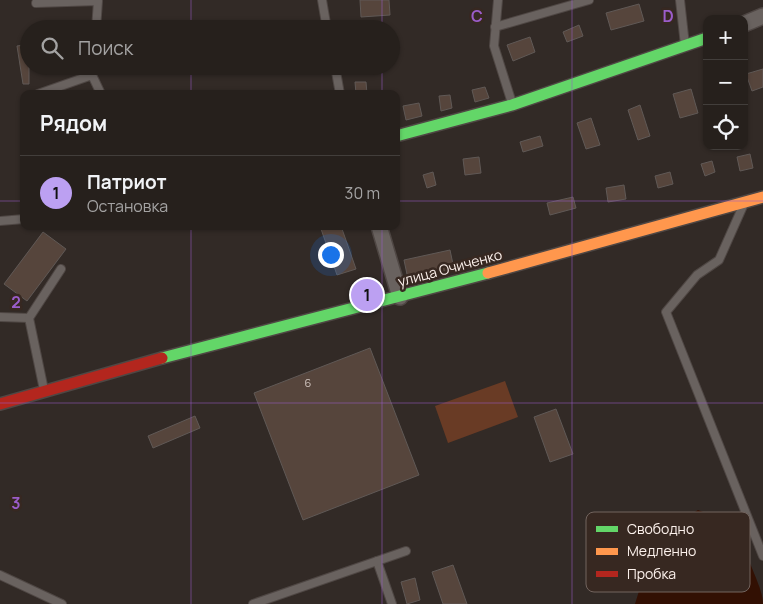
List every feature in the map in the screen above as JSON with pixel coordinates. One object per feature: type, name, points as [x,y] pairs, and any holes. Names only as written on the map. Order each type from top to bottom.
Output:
[{"type":"street","points":[[748,22],[763,16]]},
{"type":"street","points":[[400,135],[512,105],[703,40]]},
{"type":"street","name":"улица Очиченко","points":[[0,404],[171,355],[400,297],[763,197]]},
{"type":"street","points":[[380,230],[400,297]]},
{"type":"lane","points":[[36,3],[98,0],[97,20]]},
{"type":"lane","points":[[322,0],[325,20]]},
{"type":"lane","points":[[498,0],[494,46],[512,105]]},
{"type":"lane","points":[[495,28],[588,0]]},
{"type":"lane","points":[[680,0],[686,47]]},
{"type":"lane","points":[[49,90],[92,75],[99,90]]},
{"type":"lane","points":[[337,75],[339,90]]},
{"type":"lane","points":[[745,202],[719,260],[697,275],[666,312],[746,512]]},
{"type":"lane","points":[[0,222],[20,220]]},
{"type":"lane","points":[[44,392],[29,318],[61,269]]},
{"type":"lane","points":[[0,317],[29,318]]},
{"type":"lane","points":[[750,523],[763,556]]},
{"type":"lane","points":[[253,604],[267,602],[406,551]]},
{"type":"lane","points":[[377,561],[392,604]]},
{"type":"lane","points":[[0,575],[62,604]]},
{"type":"shaded area","points":[[505,381],[518,417],[448,443],[435,406]]},
{"type":"shaded area","points":[[750,563],[762,594],[763,604],[635,604],[639,592],[750,592]]},
{"type":"building","points":[[360,0],[389,0],[390,15],[361,17]]},
{"type":"building","points":[[639,4],[644,21],[611,30],[606,13]]},
{"type":"building","points":[[579,25],[583,36],[567,42],[563,32]]},
{"type":"building","points":[[530,37],[535,52],[513,61],[507,45]]},
{"type":"building","points":[[17,46],[20,46],[20,65]]},
{"type":"building","points":[[763,69],[763,87],[752,91],[748,73]]},
{"type":"building","points":[[22,75],[29,75],[29,84],[23,84]]},
{"type":"building","points":[[355,82],[366,82],[367,90],[356,90]]},
{"type":"building","points":[[485,87],[489,98],[475,102],[472,90]]},
{"type":"building","points":[[691,89],[698,113],[680,118],[673,94]]},
{"type":"building","points":[[450,95],[452,108],[441,111],[439,96]]},
{"type":"building","points":[[419,103],[422,116],[406,120],[403,106]]},
{"type":"building","points":[[640,105],[650,136],[638,140],[628,110]]},
{"type":"building","points":[[591,118],[600,145],[586,149],[577,123]]},
{"type":"building","points":[[540,136],[543,146],[523,152],[520,142]]},
{"type":"building","points":[[750,154],[753,168],[740,171],[737,157]]},
{"type":"building","points":[[479,157],[481,173],[465,175],[463,159]]},
{"type":"building","points":[[712,161],[715,172],[705,176],[701,164]]},
{"type":"building","points":[[433,172],[436,185],[427,188],[423,175]]},
{"type":"building","points":[[670,172],[673,184],[658,188],[655,176]]},
{"type":"building","points":[[624,185],[626,199],[608,202],[606,188]]},
{"type":"building","points":[[573,197],[576,208],[550,215],[547,203]]},
{"type":"building","points":[[321,230],[342,230],[356,269],[337,275]]},
{"type":"building","points":[[43,232],[66,249],[27,301],[4,284]]},
{"type":"building","points":[[450,250],[454,269],[408,279],[404,260]]},
{"type":"building","points":[[370,348],[419,475],[303,520],[254,393]]},
{"type":"building","points":[[556,409],[573,454],[550,462],[534,417]]},
{"type":"building","points":[[195,416],[200,428],[153,448],[148,436]]},
{"type":"building","points":[[453,565],[467,604],[443,604],[432,572]]},
{"type":"building","points":[[415,578],[420,600],[407,604],[401,582]]},
{"type":"traffic: fast","points":[[400,135],[512,105],[703,39]]},
{"type":"traffic: fast","points":[[162,358],[488,273]]},
{"type":"traffic: slow","points":[[488,273],[763,197]]},
{"type":"traffic: jam","points":[[0,404],[162,358]]},
{"type":"place","name":"Патриот","points":[[367,295]]}]
